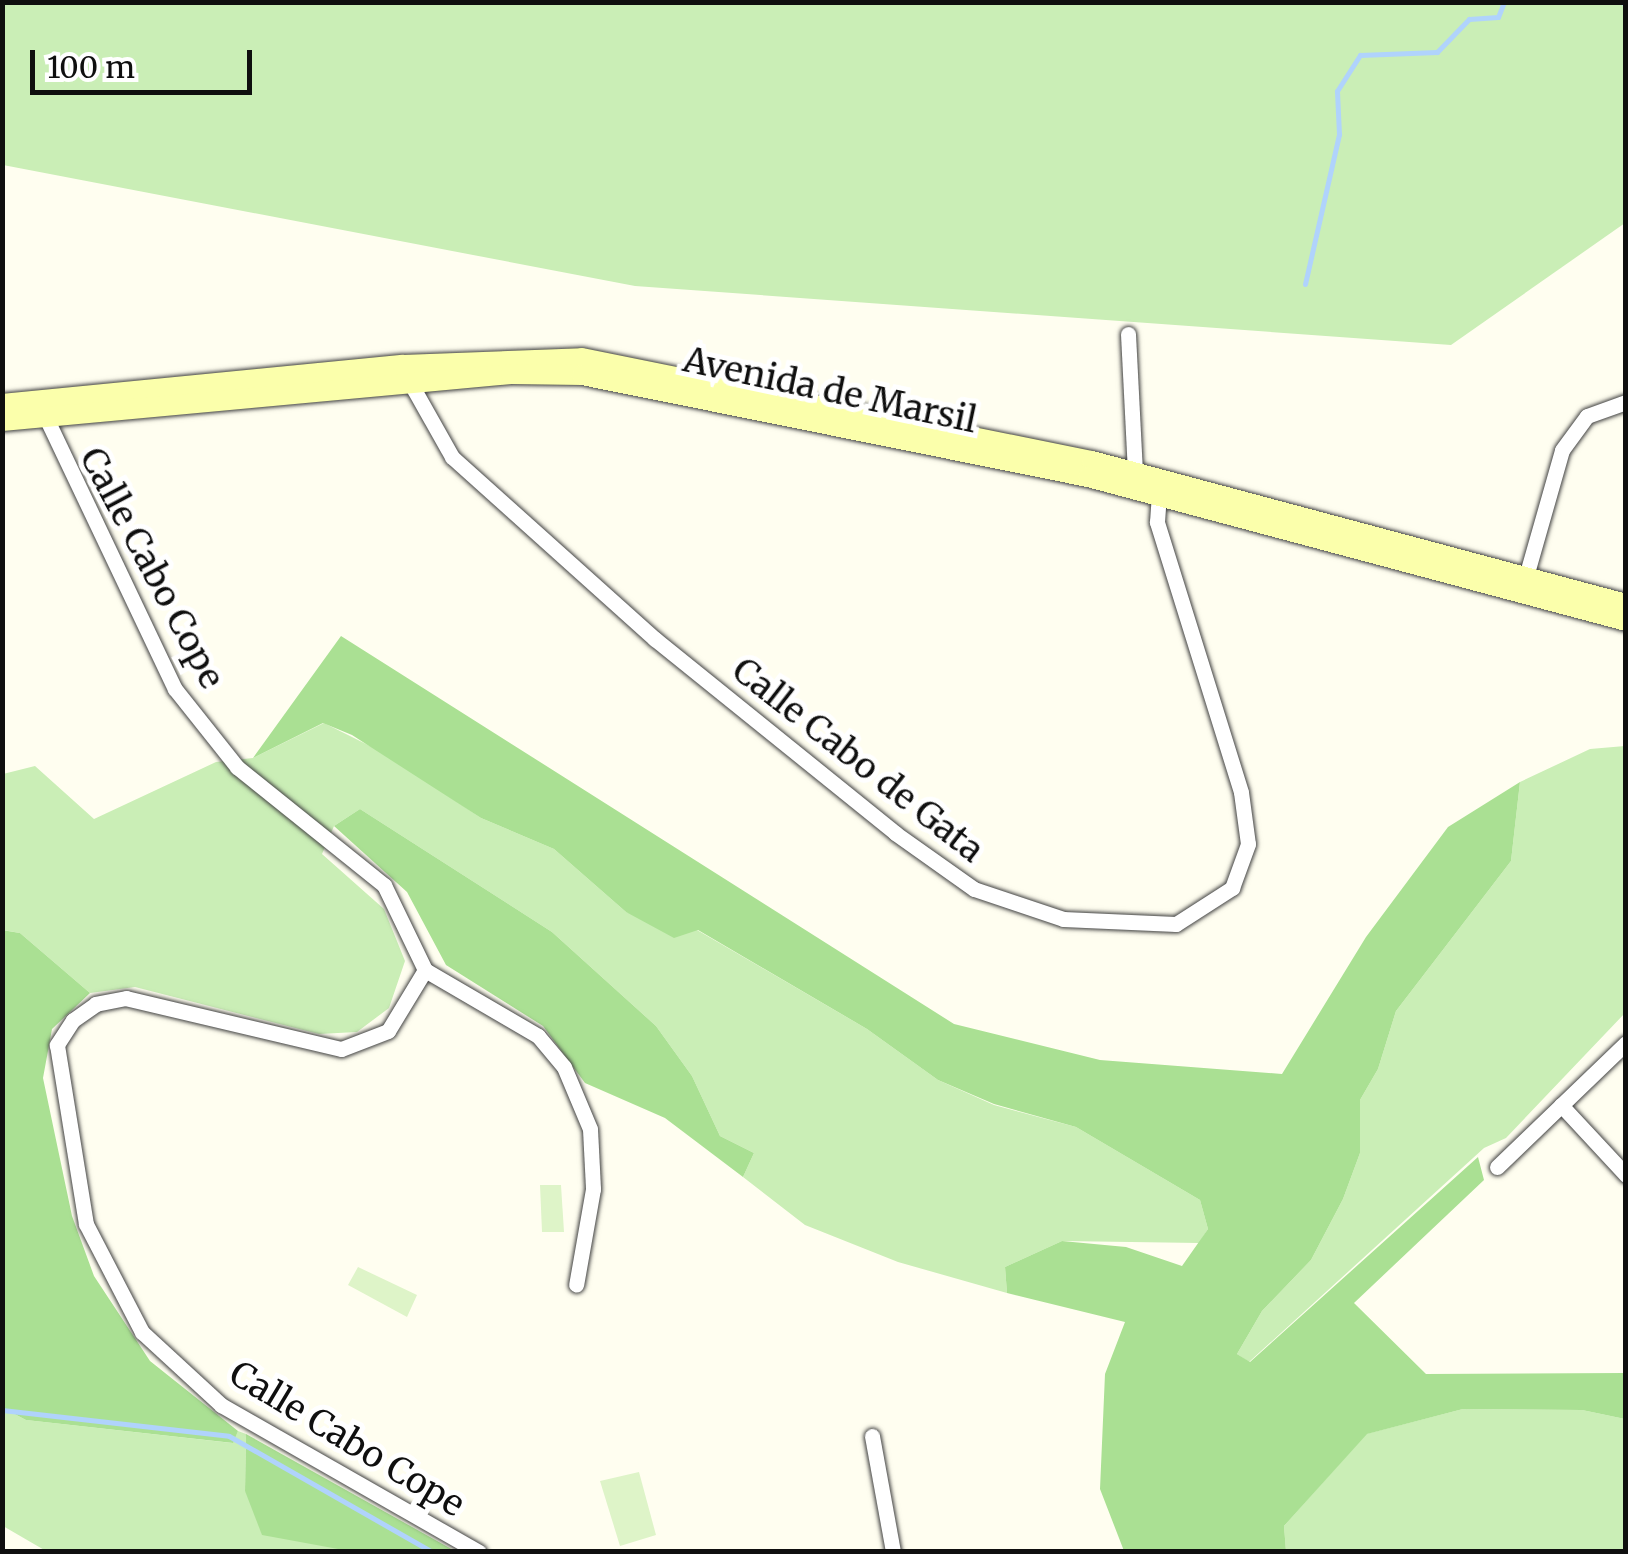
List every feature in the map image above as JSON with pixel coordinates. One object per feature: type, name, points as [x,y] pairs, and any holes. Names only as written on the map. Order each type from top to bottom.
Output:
[{"type":"street","points":[[1128,334],[1135,472]]},
{"type":"street","name":"Avenida de Marsil","points":[[2,420],[42,410],[582,358],[639,366],[1135,472],[1524,584],[1626,621]]},
{"type":"street","name":"Avenida de Marsil","points":[[406,374],[511,374],[636,382],[1159,496],[1524,584],[1626,604]]},
{"type":"street","name":"Calle Cabo de Gata","points":[[406,374],[452,458],[655,639],[895,833],[974,888],[1063,919],[1176,924],[1232,888],[1248,844],[1241,792],[1157,522],[1159,496]]},
{"type":"street","points":[[1524,584],[1562,450],[1587,416],[1626,402]]},
{"type":"street","name":"Avenida de Marsil","points":[[2,404],[42,410]]},
{"type":"street","name":"Calle Cabo Cope","points":[[42,410],[175,689],[237,768],[384,885],[425,970],[388,1031],[362,1045],[322,1050],[126,998],[96,1004],[72,1020],[57,1046],[86,1224],[142,1332],[221,1405],[479,1552]]},
{"type":"street","points":[[425,970],[538,1036],[564,1066],[590,1129],[593,1189],[576,1284]]},
{"type":"street","points":[[1498,1167],[1626,1043]]},
{"type":"street","points":[[1561,1105],[1626,1175]]},
{"type":"street","points":[[872,1436],[893,1552]]},
{"type":"green space","points":[[2,3],[1625,3],[1625,223],[1451,345],[635,286],[3,165]]},
{"type":"green space","points":[[341,636],[954,1024],[1100,1060],[1282,1074],[1366,937],[1448,827],[1520,782],[1511,861],[1396,1011],[1378,1069],[1360,1100],[1360,1153],[1343,1199],[1311,1260],[1262,1311],[1237,1354],[1250,1362],[1478,1157],[1484,1180],[1354,1303],[1426,1374],[1625,1373],[1625,1419],[1582,1410],[1463,1409],[1367,1434],[1284,1526],[1286,1551],[1124,1551],[1100,1489],[1105,1374],[1125,1322],[1007,1293],[1005,1267],[1062,1241],[1126,1247],[1182,1266],[1208,1229],[1200,1200],[1076,1127],[994,1104],[938,1080],[867,1029],[698,930],[674,938],[626,912],[554,849],[481,818],[352,735],[323,723],[253,758]]},
{"type":"green space","points":[[324,723],[384,753],[481,818],[554,849],[626,912],[697,930],[867,1029],[938,1080],[994,1105],[1076,1127],[1200,1200],[1208,1229],[1199,1243],[1062,1241],[1005,1267],[1007,1293],[898,1262],[805,1225],[743,1177],[754,1153],[720,1136],[692,1076],[656,1026],[552,932],[360,809],[334,826],[322,854],[384,909],[405,961],[389,1008],[357,1032],[319,1034],[135,987],[90,993],[20,933],[3,930],[3,774],[35,766],[94,819],[216,762],[253,758]]},
{"type":"green space","points":[[1625,746],[1625,1013],[1506,1138],[1484,1148],[1249,1362],[1237,1354],[1262,1311],[1311,1260],[1343,1199],[1360,1153],[1360,1100],[1378,1069],[1396,1011],[1511,861],[1520,782],[1590,749]]},
{"type":"green space","points":[[360,809],[552,932],[656,1026],[692,1076],[720,1136],[754,1153],[743,1177],[665,1118],[585,1083],[543,1026],[446,965],[407,892],[334,826]]},
{"type":"green space","points":[[2,930],[20,933],[90,993],[52,1029],[43,1078],[72,1216],[94,1276],[150,1361],[238,1431],[233,1443],[26,1420],[3,1408]]},
{"type":"green space","points":[[540,1185],[561,1185],[564,1232],[542,1232]]},
{"type":"green space","points":[[358,1267],[417,1295],[407,1317],[348,1285]]},
{"type":"green space","points":[[3,1408],[26,1420],[232,1443],[238,1431],[246,1434],[245,1491],[349,1551],[46,1551],[3,1526]]},
{"type":"green space","points":[[1463,1409],[1582,1410],[1625,1419],[1625,1551],[1286,1551],[1284,1526],[1366,1434]]},
{"type":"green space","points":[[246,1434],[455,1551],[349,1551],[262,1535],[245,1491]]},
{"type":"green space","points":[[639,1472],[656,1535],[620,1546],[600,1481]]},
{"type":"waterway","points":[[1305,284],[1339,134],[1337,91],[1360,55],[1437,52],[1469,19],[1498,17],[1504,2]]},
{"type":"waterway","points":[[1622,2],[1626,5]]},
{"type":"waterway","points":[[2,1410],[229,1436],[432,1552]]}]
